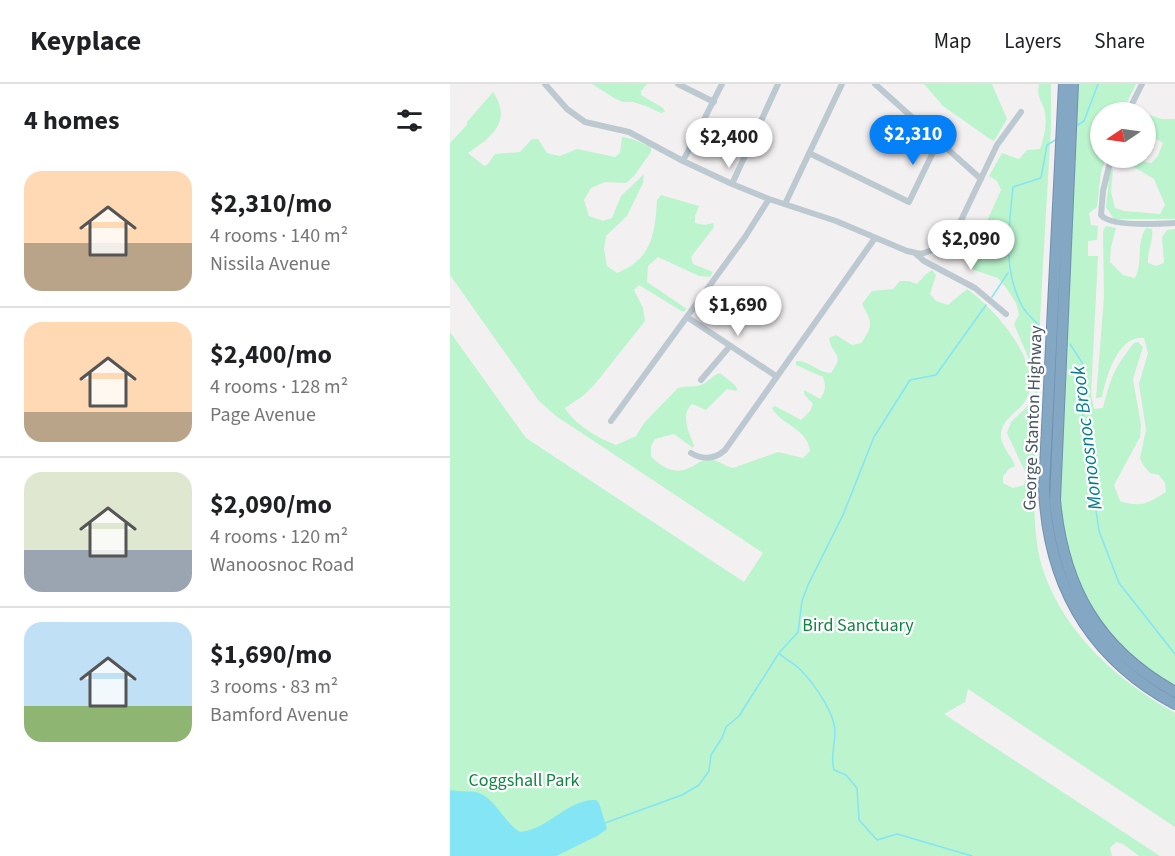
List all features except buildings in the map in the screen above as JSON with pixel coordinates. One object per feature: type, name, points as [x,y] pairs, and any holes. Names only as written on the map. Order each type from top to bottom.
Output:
[{"type":"highway","name":"George Stanton Highway","points":[[1064,84],[1066,129],[1054,500],[1058,525],[1069,571],[1089,614],[1107,638],[1131,663],[1175,692]]},
{"type":"highway","name":"George Stanton Highway","points":[[1073,84],[1072,113],[1061,146],[1044,489],[1049,535],[1061,578],[1073,604],[1092,635],[1125,670],[1143,685],[1175,704]]},
{"type":"street","points":[[545,84],[567,109],[585,122],[629,132],[732,184],[836,221],[915,253],[924,254],[935,250],[953,236],[997,145],[1021,111]]},
{"type":"street","points":[[678,84],[714,102]]},
{"type":"street","points":[[683,161],[722,84]]},
{"type":"street","points":[[732,184],[778,84]]},
{"type":"street","points":[[785,204],[842,84]]},
{"type":"street","points":[[875,84],[981,179]]},
{"type":"street","points":[[1133,102],[1142,84]]},
{"type":"street","points":[[808,153],[909,202],[939,140]]},
{"type":"street","points":[[1109,168],[1103,191],[1101,215],[1106,220],[1175,223]]},
{"type":"street","points":[[611,421],[745,237],[769,199]]},
{"type":"street","points":[[691,453],[708,458],[720,454],[875,238]]},
{"type":"street","points":[[915,253],[924,261],[975,288],[1006,314]]},
{"type":"street","points":[[687,316],[776,376]]},
{"type":"street","points":[[701,380],[730,346]]},
{"type":"green space","points":[[592,84],[647,84],[641,91],[641,95],[663,108],[665,112],[661,113],[633,102],[623,102]]},
{"type":"green space","points":[[924,84],[992,84],[1007,119],[994,141],[943,106]]},
{"type":"green space","points":[[1039,84],[1051,84],[1051,128],[1040,321],[1034,488],[1035,524],[1040,558],[1054,596],[1081,637],[1115,671],[1175,713],[1175,827],[968,689],[965,702],[944,714],[1160,856],[1139,856],[1123,844],[1116,842],[1110,848],[1112,856],[450,856],[450,332],[526,438],[744,582],[763,553],[556,416],[539,401],[450,275],[450,143],[493,92],[501,112],[497,128],[468,153],[484,166],[495,154],[520,152],[532,139],[538,139],[547,153],[560,156],[577,149],[615,157],[620,153],[622,137],[651,147],[651,152],[634,176],[626,183],[605,182],[591,188],[584,200],[589,216],[603,221],[612,218],[621,196],[644,174],[643,183],[627,216],[606,236],[604,249],[607,266],[617,273],[629,267],[645,253],[653,234],[657,200],[661,195],[699,206],[695,223],[704,225],[713,223],[714,227],[691,257],[693,264],[713,272],[710,277],[699,276],[658,257],[648,266],[647,282],[687,309],[683,312],[639,285],[634,290],[643,308],[645,321],[595,384],[565,408],[575,420],[595,435],[616,445],[636,436],[644,423],[678,388],[700,385],[720,373],[736,386],[737,391],[727,389],[706,410],[692,404],[688,408],[686,419],[693,448],[674,434],[655,439],[651,446],[651,456],[659,464],[678,471],[707,460],[717,461],[733,468],[778,452],[803,458],[810,451],[808,443],[772,408],[775,406],[801,420],[813,404],[804,394],[804,390],[820,399],[825,386],[823,377],[796,365],[796,361],[805,362],[831,373],[837,358],[829,338],[836,335],[852,345],[861,343],[870,328],[868,316],[862,304],[872,291],[893,289],[900,281],[917,284],[932,270],[936,275],[930,294],[936,301],[948,305],[967,289],[1003,323],[1023,354],[1029,370],[1030,386],[1026,400],[1006,421],[1001,431],[1003,445],[1015,466],[1003,476],[1003,483],[1013,488],[1024,485],[1026,474],[1007,433],[1011,422],[1035,399],[1033,376],[1014,324],[1019,315],[1016,303],[998,278],[969,266],[1001,190],[997,181],[989,176],[1002,153],[1019,159],[1027,150],[1040,149],[1046,122],[1038,93]]},
{"type":"green space","points":[[1078,84],[1136,84],[1127,102],[1090,102],[1090,168],[1102,168],[1097,207],[1089,213],[1091,225],[1098,226],[1097,240],[1088,241],[1088,256],[1098,256],[1091,394],[1094,409],[1103,408],[1108,388],[1122,359],[1134,343],[1138,342],[1143,347],[1133,379],[1141,425],[1140,437],[1114,485],[1120,501],[1134,504],[1145,503],[1166,492],[1165,483],[1159,475],[1150,473],[1140,458],[1146,430],[1139,384],[1148,353],[1144,338],[1127,343],[1120,350],[1110,369],[1102,397],[1096,398],[1104,297],[1103,231],[1106,226],[1116,228],[1110,262],[1123,275],[1135,278],[1139,266],[1141,240],[1146,228],[1152,229],[1148,263],[1156,266],[1164,263],[1162,237],[1167,230],[1175,229],[1175,685],[1153,672],[1133,656],[1100,619],[1087,597],[1068,551],[1061,520],[1059,476]]},
{"type":"green space","points":[[1156,117],[1175,119],[1175,219],[1114,219],[1106,207],[1110,169],[1113,169],[1111,192],[1115,208],[1160,214],[1165,205],[1154,179],[1136,168],[1156,168],[1156,158],[1163,143],[1156,139]]},
{"type":"water","points":[[450,790],[483,795],[520,832],[540,826],[576,804],[596,800],[607,829],[556,856],[450,856]]},
{"type":"waterway","name":"Monoosnoc Brook","points":[[1076,126],[1084,121],[1098,84]]},
{"type":"waterway","name":"Monoosnoc Brook","points":[[1040,327],[1026,312],[1016,292],[1009,262],[1010,218],[1013,187],[1041,178],[1047,145],[1057,139]]},
{"type":"waterway","points":[[992,297],[1008,273]]},
{"type":"waterway","points":[[605,823],[682,795],[699,785],[709,771],[711,755],[726,727],[739,716],[779,653],[798,632],[802,601],[808,585],[843,515],[874,437],[910,380],[936,375],[986,305]]},
{"type":"waterway","name":"Monoosnoc Brook","points":[[1070,344],[1083,364],[1083,420],[1099,531],[1119,583],[1175,654]]},
{"type":"waterway","points":[[780,654],[806,676],[828,709],[835,730],[832,758],[834,770],[846,775],[857,788],[859,820],[877,840],[897,834],[972,856]]},
{"type":"park label","name":"Bird Sanctuary","points":[[858,625]]},
{"type":"park label","name":"Coggshall Park","points":[[524,780]]}]
